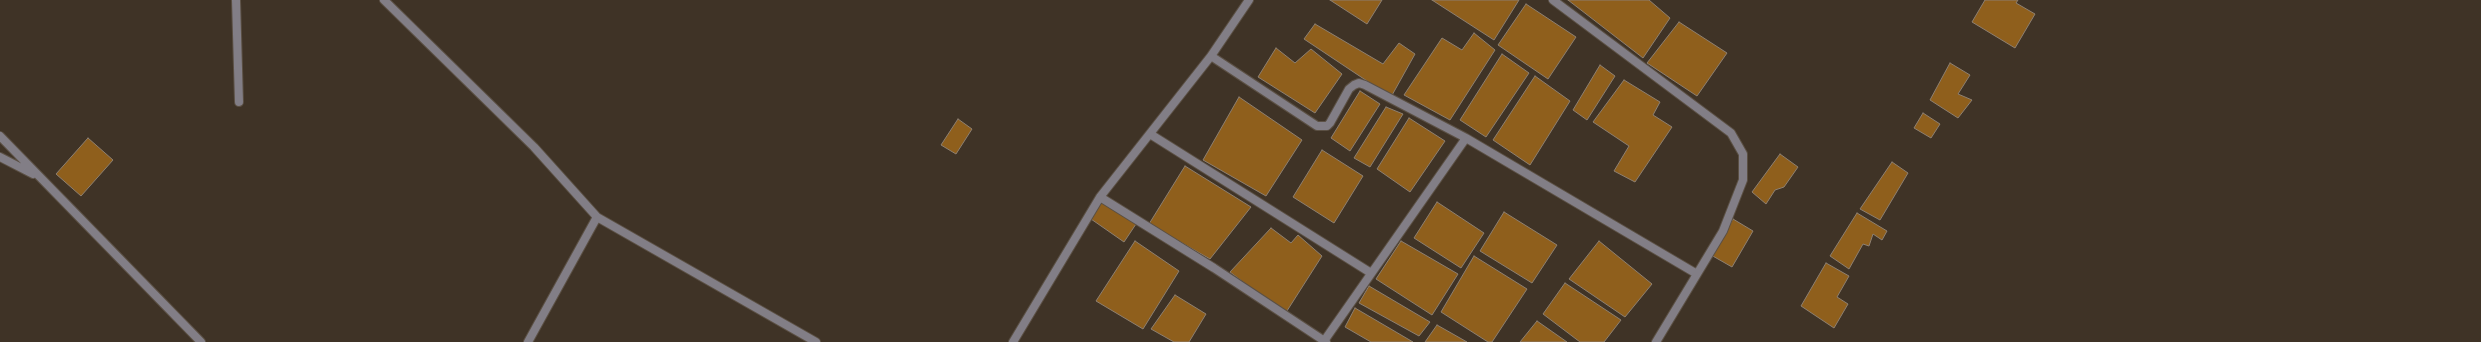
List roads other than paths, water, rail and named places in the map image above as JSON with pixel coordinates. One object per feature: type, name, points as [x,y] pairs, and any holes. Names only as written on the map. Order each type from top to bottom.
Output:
[{"type":"street","points":[[236,0],[239,102]]},
{"type":"street","points":[[384,0],[534,147],[597,217],[816,342]]},
{"type":"street","points":[[1013,342],[1100,196],[1211,56],[1249,0]]},
{"type":"street","points":[[1554,0],[1731,133],[1743,154],[1743,180],[1723,231],[1656,342]]},
{"type":"street","points":[[1211,56],[1317,126],[1327,126],[1330,123],[1349,89],[1359,83],[1466,138],[1697,274]]},
{"type":"street","points":[[1150,134],[1372,273]]},
{"type":"street","points":[[0,136],[202,342]]},
{"type":"street","points":[[1100,196],[1214,268],[1325,342],[1466,138]]},
{"type":"street","points":[[0,157],[40,177]]},
{"type":"street","points":[[528,342],[597,217]]}]
